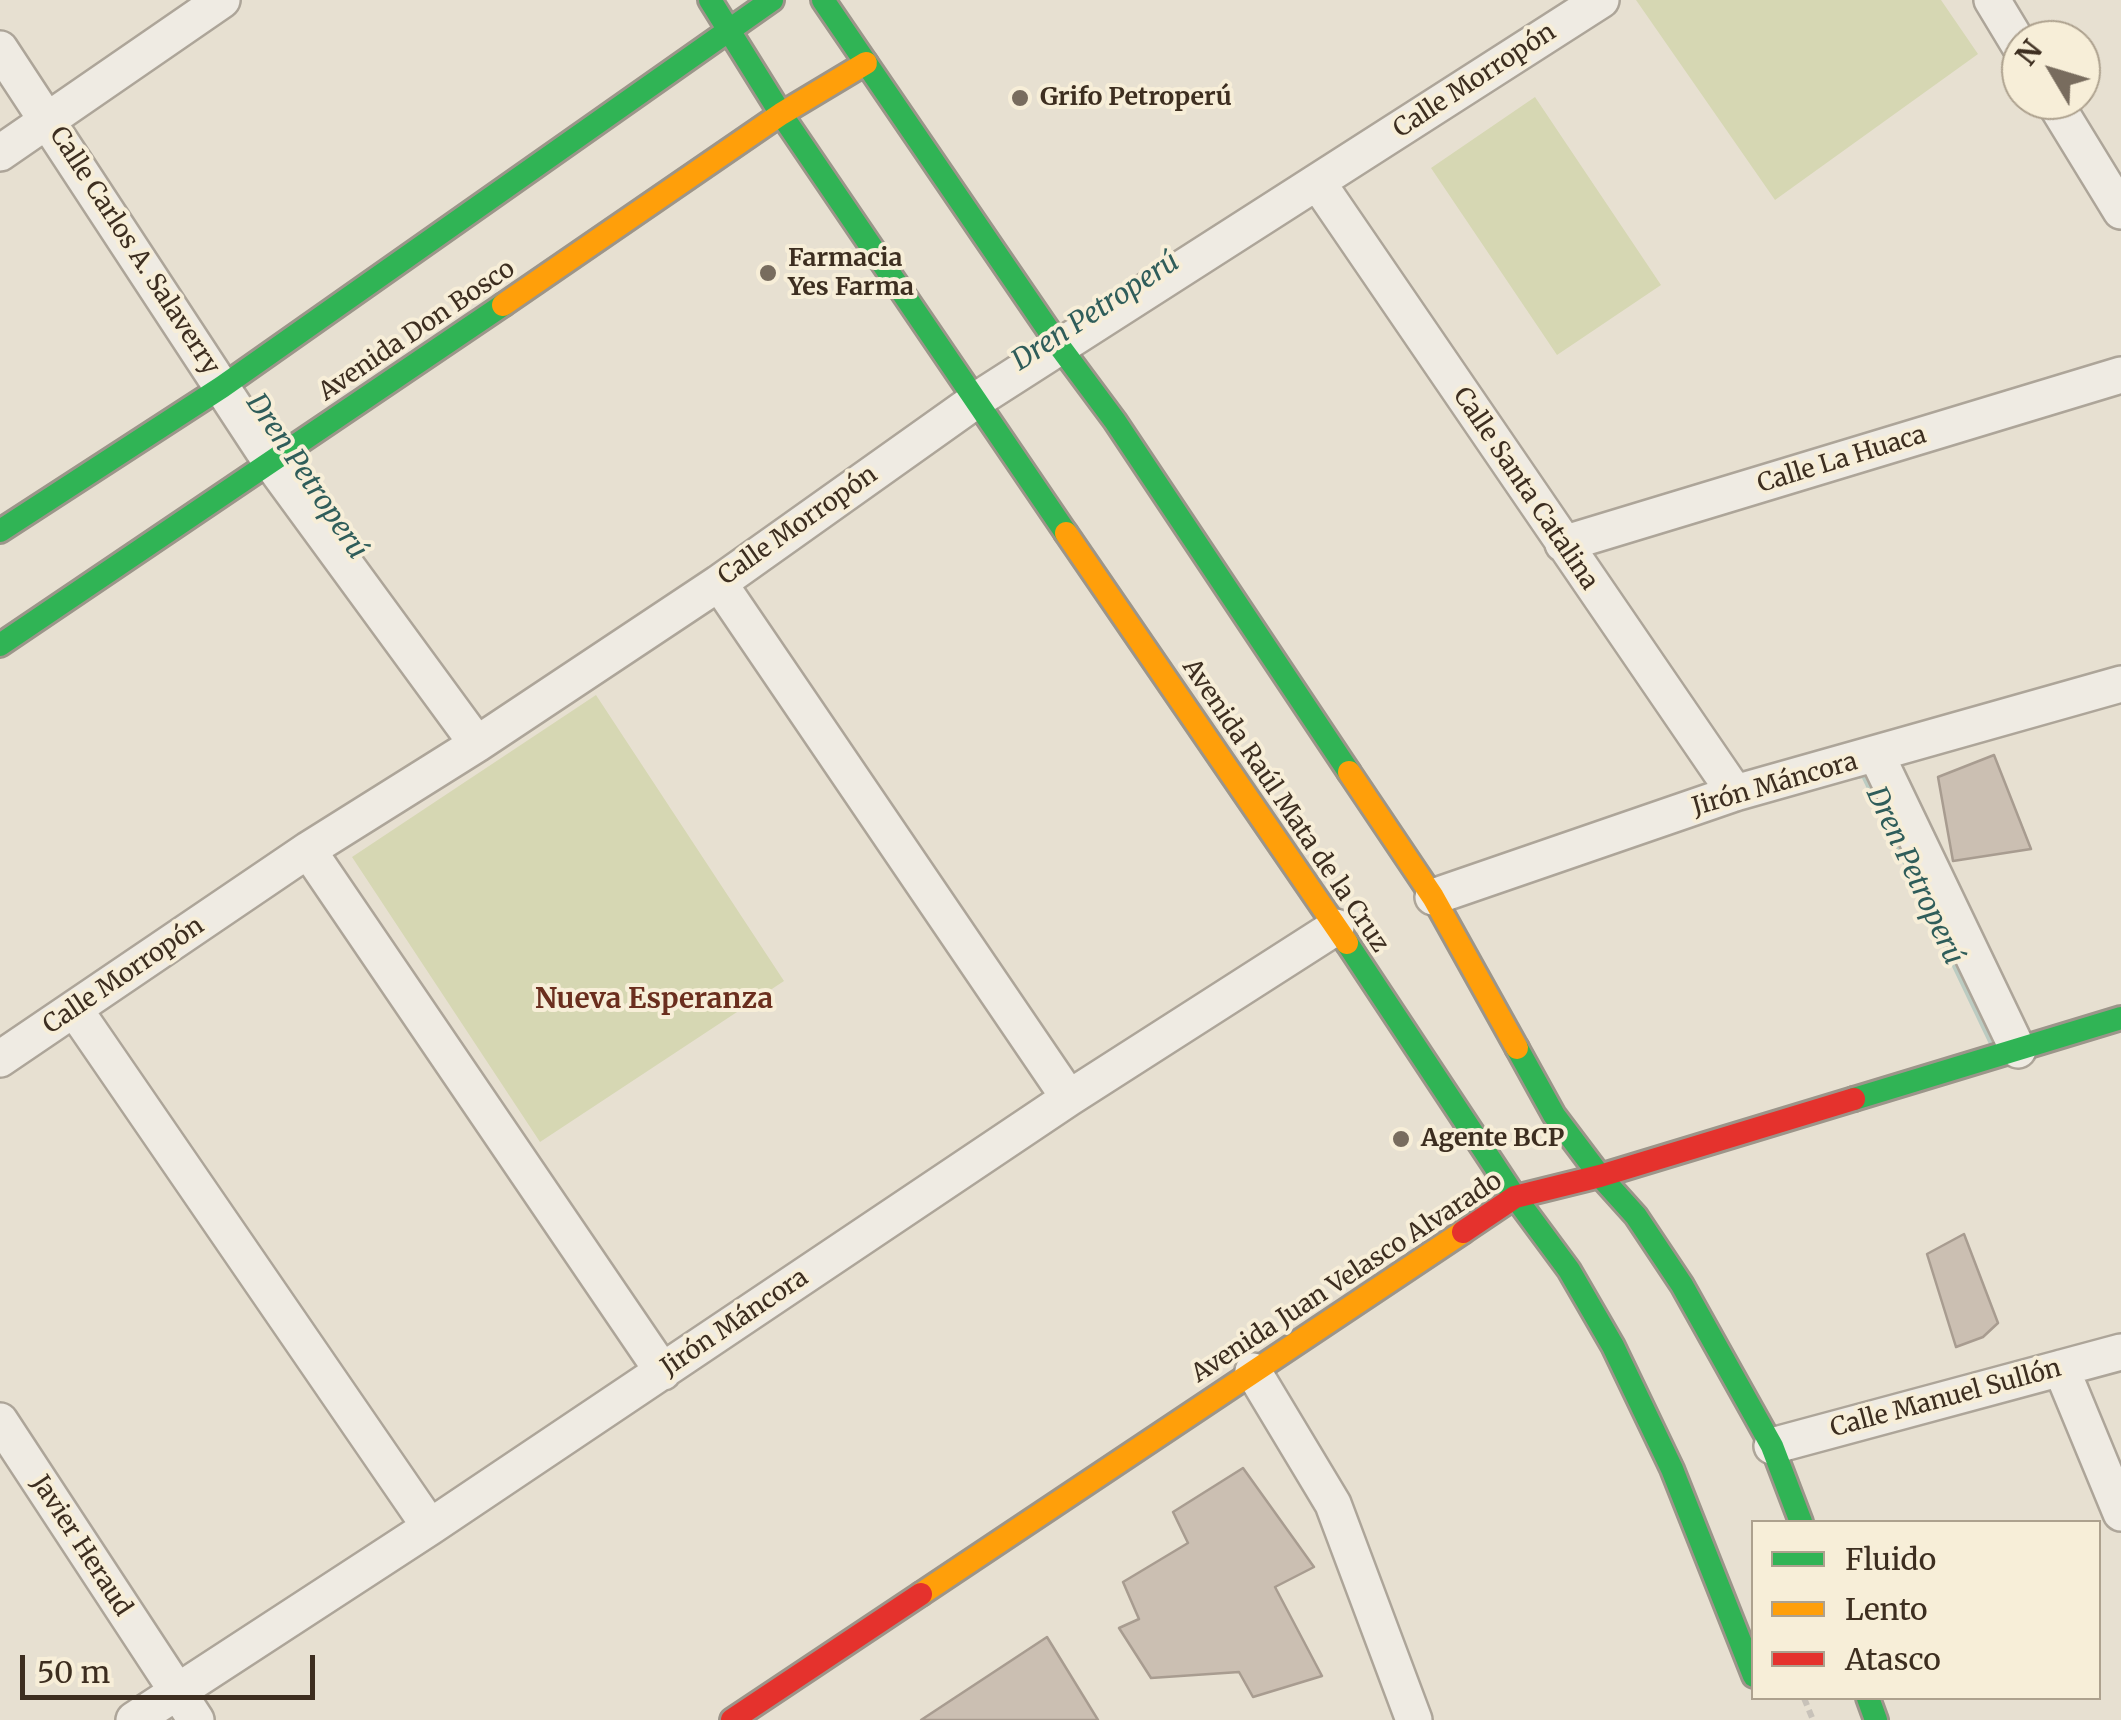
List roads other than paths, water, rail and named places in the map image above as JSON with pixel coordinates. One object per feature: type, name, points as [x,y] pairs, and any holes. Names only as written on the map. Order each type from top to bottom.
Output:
[{"type":"main road","name":"Avenida Raúl Mata de la Cruz","points":[[710,0],[781,114],[1568,1270],[1613,1346],[1672,1469],[1751,1668]]},
{"type":"main road","points":[[0,531],[222,387],[772,0]]},
{"type":"main road","points":[[823,0],[1115,421],[1433,897],[1554,1115],[1636,1216],[1682,1284],[1772,1446],[1800,1520]]},
{"type":"main road","name":"Avenida Don Bosco","points":[[0,645],[272,464],[781,114],[866,63]]},
{"type":"main road","name":"Avenida Juan Velasco Alvarado","points":[[732,1720],[1515,1197],[1600,1176],[2121,1018]]},
{"type":"street","points":[[0,153],[222,0]]},
{"type":"street","name":"Calle Morropón","points":[[0,1059],[308,850],[478,744],[719,582],[975,401],[1600,0]]},
{"type":"street","name":"Calle Carlos A. Salaverry","points":[[0,50],[272,464],[478,744]]},
{"type":"street","points":[[2065,120],[2121,212]]},
{"type":"street","name":"Calle Santa Catalina","points":[[1318,184],[1735,793]]},
{"type":"street","name":"Calle La Huaca","points":[[1563,544],[2121,375]]},
{"type":"street","points":[[719,582],[1069,1098]]},
{"type":"street","name":"Jirón Máncora","points":[[1433,897],[1735,793],[2121,684]]},
{"type":"street","points":[[1877,756],[2018,1050]]},
{"type":"street","points":[[308,850],[663,1372]]},
{"type":"street","name":"Jirón Máncora","points":[[134,1720],[663,1372],[1069,1098],[1336,927]]},
{"type":"street","points":[[75,1010],[430,1527]]},
{"type":"street","name":"Calle Manuel Sullón","points":[[1772,1446],[2121,1352]]},
{"type":"street","points":[[2061,1368],[2121,1513]]},
{"type":"street","points":[[1252,1371],[1334,1504],[1414,1720]]},
{"type":"street","name":"Javier Heraud","points":[[0,1421],[196,1720]]},
{"type":"waterway","name":"Dren Petroperú","points":[[1855,774],[1865,772],[1995,1044]]},
{"type":"place","name":"Grifo Petroperú","points":[[1020,98]]},
{"type":"place","name":"Farmacia Yes Farma","points":[[768,273]]},
{"type":"place","name":"Agente BCP","points":[[1401,1139]]},
{"type":"district","name":"Nueva Esperanza","points":[[654,1000]]}]
